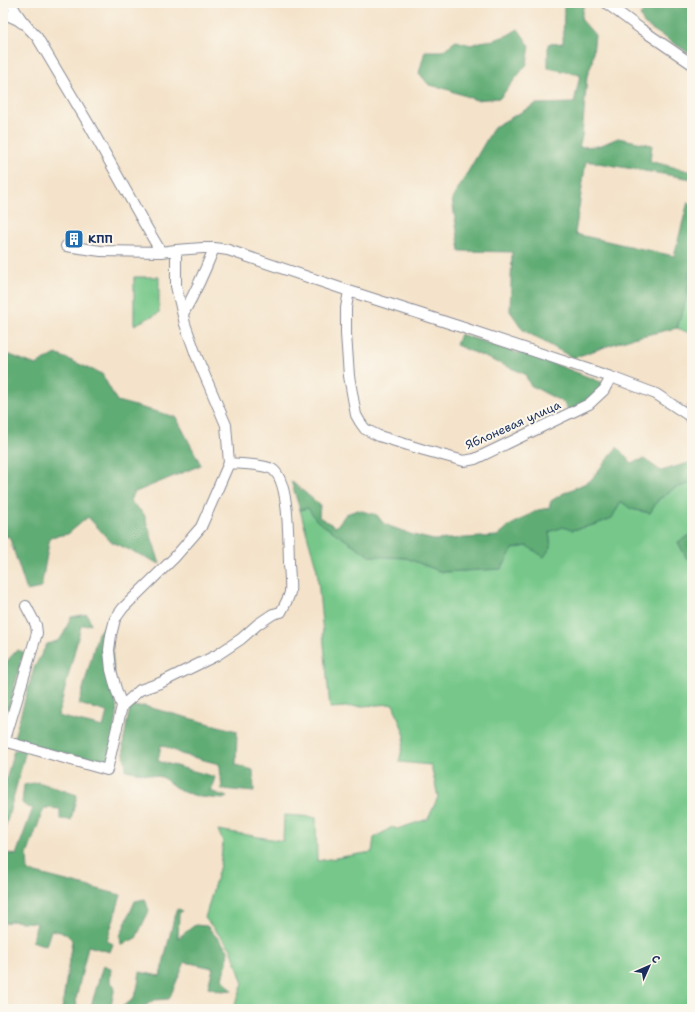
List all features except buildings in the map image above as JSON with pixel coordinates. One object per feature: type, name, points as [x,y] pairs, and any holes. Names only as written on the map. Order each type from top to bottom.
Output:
[{"type":"street","points":[[11,3],[28,28]]},
{"type":"street","points":[[613,5],[641,29],[692,64]]},
{"type":"street","points":[[3,13],[18,20],[37,37],[88,123],[161,252]]},
{"type":"street","points":[[66,246],[101,251],[161,252],[214,248],[228,250],[611,377],[656,394],[690,417],[692,405]]},
{"type":"street","points":[[183,314],[204,273],[214,248]]},
{"type":"street","points":[[26,606],[36,626],[37,633],[4,744],[107,770],[122,706],[111,670],[109,650],[115,619],[123,608],[174,558],[201,527],[229,462],[226,425],[196,356],[185,324],[176,286],[176,250]]},
{"type":"street","name":"Яблоневая улица","points":[[349,291],[346,308],[346,334],[352,399],[356,415],[365,429],[379,436],[424,450],[464,460],[475,459],[589,404],[604,390],[611,377]]},
{"type":"street","points":[[122,706],[140,690],[160,683],[216,655],[241,639],[258,624],[273,614],[281,612],[290,594],[286,501],[278,475],[272,469],[263,466],[229,462]]},
{"type":"green space","points":[[564,3],[584,3],[581,19],[595,35],[592,63],[587,76],[582,136],[579,147],[599,146],[618,138],[652,145],[650,161],[692,172],[692,179],[586,161],[575,234],[674,256],[688,202],[692,206],[692,265],[689,274],[688,295],[677,328],[628,339],[573,358],[523,330],[510,311],[512,252],[460,251],[452,199],[494,127],[536,104],[574,103],[580,75],[548,68],[548,44],[563,43]]},
{"type":"green space","points":[[676,3],[692,3],[692,55],[644,24],[640,15],[647,9]]},
{"type":"green space","points":[[518,29],[530,46],[527,64],[500,98],[476,100],[446,89],[429,85],[419,73],[425,51],[442,51],[456,41],[471,45],[479,42],[494,40],[508,35]]},
{"type":"green space","points":[[692,265],[692,334],[677,328],[688,295],[689,274]]},
{"type":"green space","points":[[134,277],[159,277],[159,313],[134,325]]},
{"type":"green space","points":[[460,334],[518,353],[532,355],[606,384],[587,402],[569,411],[564,403],[530,385],[525,374],[456,345]]},
{"type":"green space","points":[[3,354],[10,355],[36,365],[56,354],[102,374],[117,401],[176,417],[201,465],[133,493],[130,501],[144,514],[160,564],[110,541],[88,517],[68,534],[50,537],[41,588],[27,591],[9,536],[3,538]]},
{"type":"green space","points":[[617,447],[631,463],[644,459],[661,471],[692,462],[692,483],[675,488],[658,500],[650,513],[631,509],[622,502],[612,518],[594,525],[572,530],[563,527],[549,532],[551,547],[544,557],[527,546],[513,549],[501,569],[442,572],[406,558],[370,556],[317,521],[308,508],[300,510],[291,481],[320,505],[319,517],[336,527],[346,514],[358,510],[377,515],[384,524],[413,535],[434,540],[497,536],[509,526],[538,510],[549,508],[551,501],[562,494],[590,481]]},
{"type":"green space","points":[[692,483],[692,534],[678,542],[687,559],[692,556],[692,1009],[233,1009],[243,984],[231,949],[205,918],[220,865],[223,842],[218,830],[283,841],[284,815],[316,817],[317,861],[372,852],[374,838],[392,827],[397,829],[428,819],[438,797],[431,765],[399,762],[405,736],[393,704],[330,708],[317,570],[300,510],[308,508],[317,521],[370,556],[406,558],[442,572],[501,569],[513,549],[527,546],[551,547],[549,532],[563,527],[572,530],[594,525],[612,518],[619,503],[622,502],[631,509],[650,513],[658,500],[675,488]]},
{"type":"green space","points":[[692,534],[692,556],[687,559],[678,542]]},
{"type":"green space","points":[[87,614],[91,624],[81,626],[58,716],[103,727],[107,712],[79,704],[98,633],[105,625],[110,624],[117,716],[108,763],[13,741],[34,668],[47,644],[60,639],[71,617]]},
{"type":"green space","points":[[17,650],[24,652],[3,729],[3,675],[7,661]]},
{"type":"green space","points":[[144,706],[237,731],[236,765],[253,770],[254,792],[222,789],[219,764],[181,754],[161,745],[158,761],[215,777],[210,791],[227,797],[223,799],[200,797],[180,791],[162,777],[126,770],[123,744],[130,707]]},
{"type":"green space","points":[[14,750],[26,750],[3,836],[3,791]]},
{"type":"green space","points":[[38,782],[77,795],[71,820],[60,819],[60,809],[44,808],[27,855],[28,871],[121,895],[107,941],[113,944],[110,952],[88,946],[76,999],[77,1009],[62,1009],[72,940],[65,933],[51,930],[46,946],[32,941],[37,923],[11,921],[3,924],[3,852],[16,855],[33,808],[27,807],[22,803],[24,785]]},
{"type":"green space","points":[[145,899],[149,911],[136,938],[121,945],[120,936],[135,901]]},
{"type":"green space","points":[[179,909],[182,911],[179,914],[178,938],[195,925],[207,926],[228,950],[227,963],[222,978],[232,990],[221,991],[208,987],[213,968],[185,962],[169,999],[154,1000],[141,1009],[120,1009],[131,1001],[135,995],[140,972],[160,976],[176,910]]},
{"type":"green space","points":[[103,965],[111,968],[110,981],[115,987],[110,1009],[88,1009],[92,1003]]},
{"type":"place","name":"КПП","points":[[74,239]]}]
